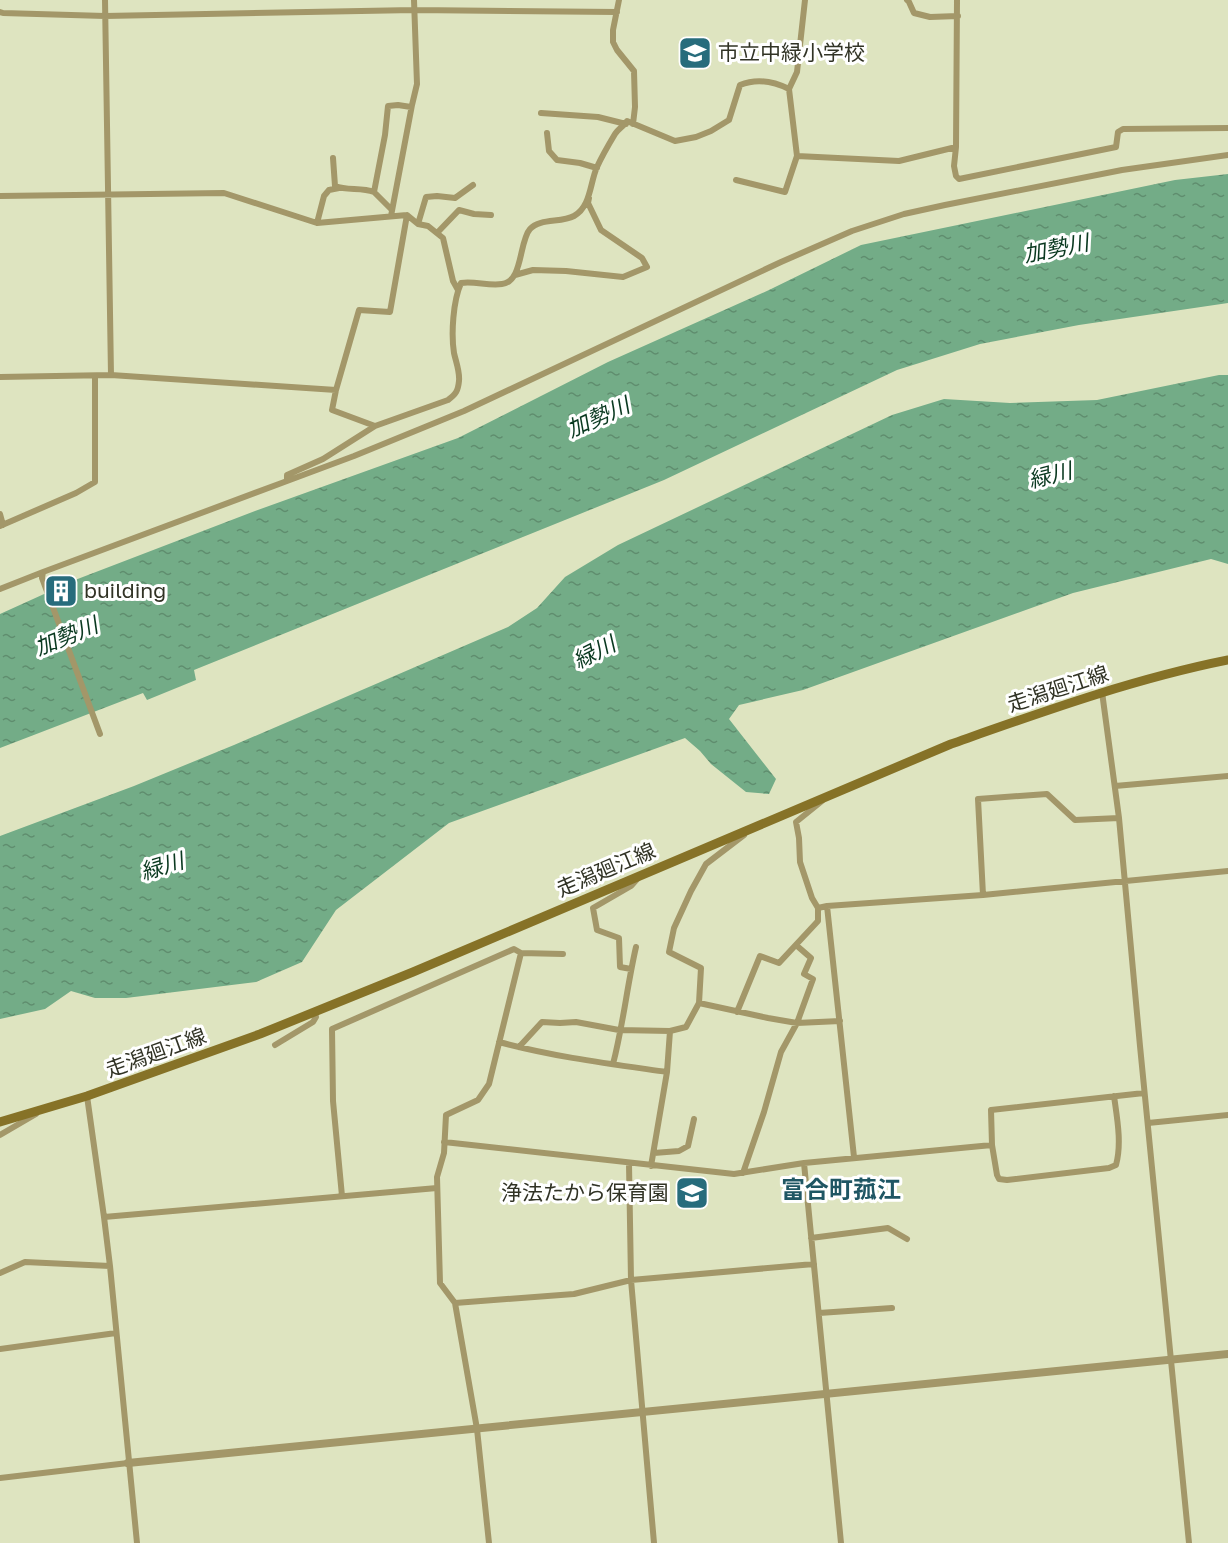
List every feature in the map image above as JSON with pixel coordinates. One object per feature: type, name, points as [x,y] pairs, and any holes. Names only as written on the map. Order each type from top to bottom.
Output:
[{"type":"main road","name":"走潟廻江線","points":[[0,1122],[87,1096],[260,1034],[951,744],[1102,692],[1228,660]]},
{"type":"street","points":[[105,0],[111,375]]},
{"type":"street","points":[[392,213],[417,84],[414,0]]},
{"type":"street","points":[[619,0],[613,42],[634,71],[633,123]]},
{"type":"street","points":[[736,180],[785,192],[797,156],[789,89],[797,72],[805,0]]},
{"type":"street","points":[[907,0],[914,13],[930,17],[958,16]]},
{"type":"street","points":[[957,0],[954,166],[956,176],[959,178],[1116,147],[1118,132],[1123,129],[1228,128]]},
{"type":"street","points":[[0,12],[105,16],[414,10],[617,12]]},
{"type":"street","points":[[514,275],[533,270],[544,270],[623,277],[647,267],[642,258],[601,230],[588,203],[597,168],[616,132],[627,121],[675,141],[696,137],[729,120],[740,85],[750,81],[770,81],[789,89]]},
{"type":"street","points":[[374,192],[388,106],[411,107]]},
{"type":"street","points":[[541,113],[598,117],[626,124]]},
{"type":"street","points":[[547,134],[549,151],[557,160],[597,168]]},
{"type":"street","points":[[797,156],[899,161],[956,147]]},
{"type":"street","points":[[0,589],[287,482],[464,411],[852,231],[904,214],[945,205],[1122,170],[1228,155]]},
{"type":"street","points":[[333,158],[335,186],[339,188]]},
{"type":"street","points":[[418,224],[426,197],[455,198],[473,185]]},
{"type":"street","points":[[317,223],[324,196],[329,190],[339,188],[366,189],[374,192],[392,213]]},
{"type":"street","points":[[0,196],[224,193],[317,223],[392,213],[406,215],[418,224],[428,226],[443,238],[453,280],[458,290]]},
{"type":"street","points":[[287,482],[287,475],[323,459],[375,426],[448,400],[457,394],[460,378],[454,352],[454,324],[461,283],[488,285],[510,282],[529,230],[537,224],[574,216],[582,210],[590,193]]},
{"type":"street","points":[[437,233],[459,210],[459,196]]},
{"type":"street","points":[[459,210],[491,215]]},
{"type":"street","points":[[375,426],[332,410],[358,310],[390,312],[406,215]]},
{"type":"street","points":[[0,377],[111,375],[336,390]]},
{"type":"street","points":[[0,514],[2,525],[76,494],[95,482],[95,376]]},
{"type":"street","points":[[42,575],[100,734]]},
{"type":"street","points":[[1102,692],[1119,818],[1189,1543]]},
{"type":"street","points":[[1115,786],[1228,776]]},
{"type":"street","points":[[737,1012],[760,956],[779,963],[818,921],[818,908],[812,898],[800,862],[796,822],[832,794]]},
{"type":"street","points":[[983,895],[978,799],[1047,794],[1075,820],[1119,818]]},
{"type":"street","points":[[519,1047],[542,1022],[576,1022],[621,1030],[670,1031],[686,1027],[699,1003],[701,968],[669,952],[674,928],[706,864],[756,826]]},
{"type":"street","points":[[818,908],[983,895],[1228,871]]},
{"type":"street","points":[[631,969],[620,967],[619,938],[597,930],[593,908],[631,886],[642,875]]},
{"type":"street","points":[[827,906],[854,1157]]},
{"type":"street","points":[[743,1173],[781,1052],[797,1023],[813,979],[804,974],[811,958],[796,945]]},
{"type":"street","points":[[613,1064],[636,948]]},
{"type":"street","points":[[342,1196],[333,1101],[332,1029],[514,949],[521,953],[563,954]]},
{"type":"street","points":[[489,1543],[477,1429],[455,1303],[440,1283],[437,1177],[444,1153],[446,1115],[478,1100],[489,1084],[521,953]]},
{"type":"street","points":[[699,1003],[797,1023],[840,1021]]},
{"type":"street","points":[[275,1045],[314,1022],[315,1012]]},
{"type":"street","points":[[651,1166],[667,1072],[670,1031]]},
{"type":"street","points":[[499,1042],[667,1072]]},
{"type":"street","points":[[1114,1096],[1119,1140],[1119,1156],[1116,1165],[1109,1168],[999,1179],[992,1145],[991,1110],[1114,1096],[1144,1093]]},
{"type":"street","points":[[87,1096],[110,1266],[137,1543]]},
{"type":"street","points":[[0,1135],[42,1110]]},
{"type":"street","points":[[1148,1123],[1228,1115]]},
{"type":"street","points":[[654,1153],[679,1150],[688,1146],[694,1119]]},
{"type":"street","points":[[444,1142],[734,1174],[804,1162],[992,1145]]},
{"type":"street","points":[[804,1162],[841,1543]]},
{"type":"street","points":[[629,1164],[631,1280],[654,1543]]},
{"type":"street","points":[[104,1217],[437,1188]]},
{"type":"street","points":[[811,1238],[888,1228],[907,1239]]},
{"type":"street","points":[[0,1273],[25,1262],[110,1266]]},
{"type":"street","points":[[455,1303],[574,1294],[631,1280],[814,1264]]},
{"type":"street","points":[[819,1313],[892,1308]]},
{"type":"street","points":[[0,1349],[116,1333]]},
{"type":"street","points":[[0,1478],[128,1463],[1228,1354]]},
{"type":"water","name":"加勢川","points":[[1228,174],[1228,303],[1079,325],[980,344],[897,370],[664,480],[194,670],[196,680],[147,700],[143,693],[0,748],[0,614],[75,580],[255,511],[458,438],[608,362],[769,290],[861,245],[1175,180]]},
{"type":"water","name":"緑川","points":[[1228,375],[1228,564],[1211,559],[1073,593],[803,690],[739,705],[729,719],[776,779],[769,794],[746,792],[711,764],[685,738],[449,823],[336,910],[302,962],[256,982],[126,998],[95,998],[71,991],[45,1009],[0,1019],[0,836],[134,786],[234,745],[508,627],[537,608],[565,577],[618,545],[892,415],[944,399],[1010,403],[1097,400]]},
{"type":"place","name":"市立中緑小学校","points":[[695,53]]},
{"type":"place","name":"building","points":[[61,591]]},
{"type":"place","name":"浄法たから保育園","points":[[692,1193]]},
{"type":"district","name":"富合町菰江","points":[[841,1190]]}]
